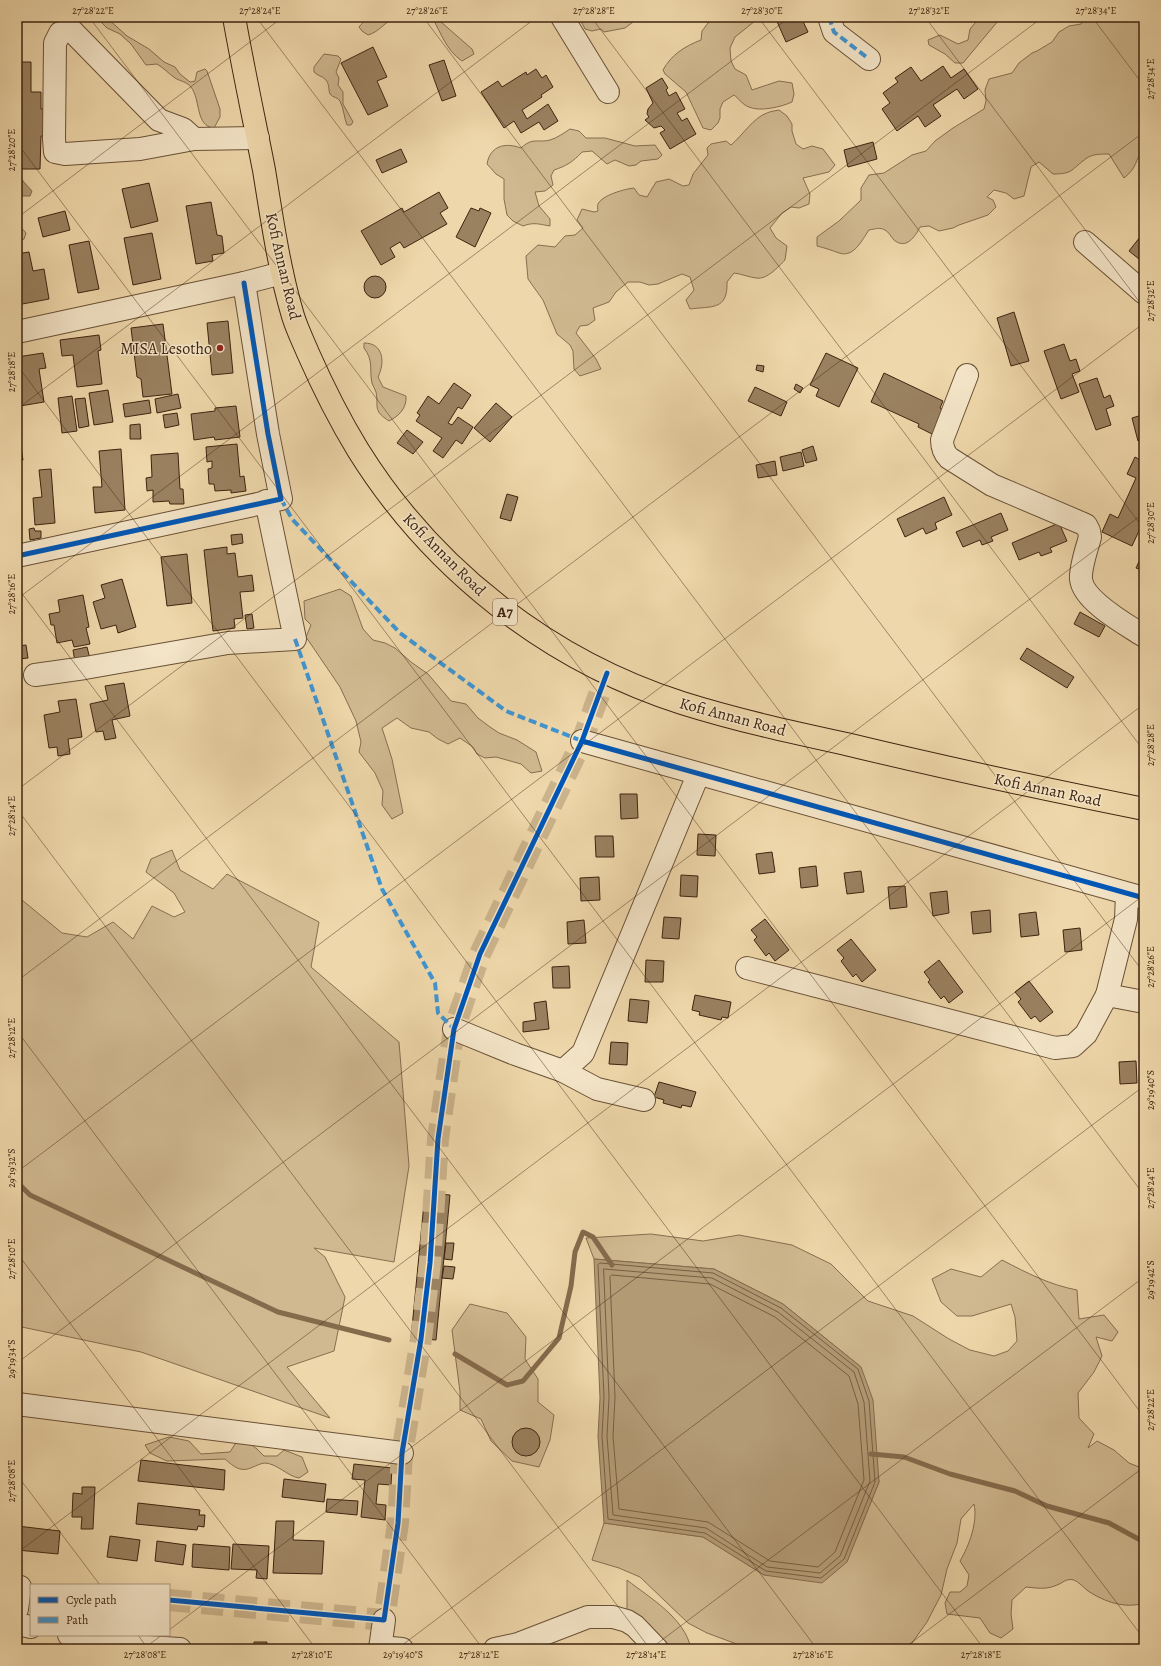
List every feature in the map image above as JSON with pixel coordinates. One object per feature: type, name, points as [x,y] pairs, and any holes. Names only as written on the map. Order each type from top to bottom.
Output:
[{"type":"main road","name":"Kofi Annan Road","points":[[234,17],[258,138],[282,273],[294,319],[324,390],[368,466],[414,525],[444,558],[475,588],[527,628],[570,654],[607,673],[679,702],[742,720],[955,770],[1144,809]]},
{"type":"street","points":[[562,17],[608,92]]},
{"type":"street","points":[[829,17],[834,32],[869,59]]},
{"type":"street","points":[[194,139],[184,130],[159,120],[72,31],[60,33],[55,43],[55,152],[65,154],[140,149],[194,139],[258,138]]},
{"type":"street","points":[[1085,242],[1144,293]]},
{"type":"street","points":[[17,332],[244,283],[282,273]]},
{"type":"street","points":[[17,556],[280,499],[244,283]]},
{"type":"street","points":[[967,375],[942,440],[942,446],[945,454],[949,458],[992,484],[1086,525],[1090,537],[1081,578],[1084,587],[1104,611],[1144,636]]},
{"type":"street","points":[[35,675],[100,666],[228,643],[295,639],[266,501]]},
{"type":"street","points":[[582,741],[698,775],[1136,896],[1126,919],[1107,995],[1086,1034],[1073,1046],[1055,1048],[747,968]]},
{"type":"street","points":[[563,1072],[584,1052],[698,775]]},
{"type":"street","points":[[1107,995],[1144,1002]]},
{"type":"street","points":[[454,1028],[515,1054],[563,1072],[597,1089],[644,1100]]},
{"type":"street","points":[[17,1404],[402,1453]]},
{"type":"street","points":[[17,1609],[20,1587]]},
{"type":"street","points":[[495,1649],[518,1644],[588,1617],[613,1617],[631,1624],[656,1649]]},
{"type":"street","points":[[384,1620],[380,1648],[402,1649]]},
{"type":"street","points":[[17,1624],[30,1627]]},
{"type":"street","points":[[74,1636],[116,1645],[180,1649]]},
{"type":"shaded area","points":[[92,17],[106,17],[127,36],[149,49],[164,62],[175,67],[180,74],[190,82],[195,81],[197,72],[205,69],[220,109],[220,117],[214,128],[204,123],[201,118],[194,92],[189,85],[175,78],[157,64],[146,65],[131,44],[120,34],[107,28],[99,20]]},
{"type":"shaded area","points":[[368,17],[395,17],[372,34],[368,35],[359,27]]},
{"type":"shaded area","points":[[432,17],[439,17],[441,22],[472,49],[474,54],[462,61],[456,57],[444,41]]},
{"type":"shaded area","points":[[579,17],[629,17],[633,22],[625,28],[604,32],[601,29],[592,31],[585,29]]},
{"type":"shaded area","points":[[726,17],[760,17],[735,37],[730,48],[731,61],[735,69],[746,75],[752,90],[779,81],[792,83],[794,94],[792,102],[782,106],[765,109],[747,106],[734,95],[723,102],[720,109],[720,118],[718,123],[711,130],[703,128],[686,92],[665,74],[663,70],[674,55],[689,45],[701,40],[702,31],[711,19]]},
{"type":"shaded area","points":[[980,17],[997,17],[998,21],[963,63],[955,63],[945,54],[929,45],[928,40],[940,35],[958,44],[968,40],[970,29]]},
{"type":"shaded area","points":[[1086,17],[1144,17],[1144,47],[1141,51],[1144,62],[1144,148],[1132,170],[1124,178],[1109,154],[1097,154],[1089,157],[1069,172],[1060,174],[1053,174],[1039,162],[1031,167],[1024,196],[1014,199],[1006,193],[994,190],[987,197],[993,200],[996,207],[988,215],[953,228],[939,231],[929,226],[920,227],[916,235],[910,241],[902,244],[894,240],[889,233],[879,228],[869,230],[857,247],[849,253],[839,253],[817,246],[817,237],[839,221],[861,200],[861,188],[869,175],[884,173],[912,155],[926,151],[935,141],[984,109],[986,101],[985,90],[989,79],[1012,73],[1019,63],[1032,53],[1052,42],[1059,32],[1069,26],[1081,24]]},
{"type":"shaded area","points":[[324,54],[338,56],[341,59],[336,72],[339,78],[338,85],[343,92],[343,104],[353,122],[351,125],[347,125],[340,101],[330,94],[327,81],[314,72],[314,67]]},
{"type":"shaded area","points":[[779,110],[787,116],[792,124],[792,131],[796,144],[803,149],[812,146],[823,149],[835,165],[829,172],[803,178],[810,194],[809,204],[799,208],[791,207],[782,213],[770,228],[776,238],[787,246],[785,260],[764,277],[753,278],[734,273],[727,282],[725,298],[717,305],[711,307],[690,309],[686,300],[694,290],[690,277],[682,274],[658,284],[649,285],[640,282],[628,282],[616,292],[609,302],[593,308],[595,320],[588,325],[580,326],[576,333],[596,359],[601,369],[580,376],[574,369],[573,351],[570,345],[557,334],[543,300],[528,279],[526,256],[538,245],[555,247],[565,236],[575,235],[583,228],[577,220],[582,209],[594,212],[598,211],[598,204],[600,201],[609,195],[634,188],[639,195],[647,197],[656,182],[669,179],[683,186],[689,185],[693,174],[708,155],[707,148],[711,144],[726,141],[731,145],[757,118],[768,112]]},
{"type":"shaded area","points":[[570,129],[579,131],[586,138],[605,138],[635,146],[655,145],[662,155],[658,159],[641,161],[636,165],[629,166],[615,160],[607,164],[592,151],[582,152],[569,163],[554,170],[551,176],[553,185],[545,191],[535,192],[539,206],[550,219],[550,226],[533,224],[523,226],[513,221],[507,215],[504,199],[504,179],[496,174],[487,164],[491,153],[499,147],[509,145],[521,148],[532,141],[550,140],[558,137]]},
{"type":"shaded area","points":[[18,224],[26,233],[24,239],[17,242]]},
{"type":"shaded area","points":[[364,343],[376,346],[379,350],[382,366],[378,377],[383,387],[406,396],[402,411],[389,421],[380,414],[377,408],[377,397],[371,378],[370,361],[364,348]]},
{"type":"shaded area","points":[[340,589],[351,596],[363,629],[373,640],[385,643],[395,648],[428,674],[451,701],[466,704],[478,718],[490,727],[499,733],[517,740],[536,752],[542,771],[531,773],[521,764],[496,757],[485,758],[477,754],[473,747],[460,738],[448,744],[429,732],[411,728],[397,718],[382,728],[392,759],[403,813],[392,819],[382,805],[383,791],[375,773],[359,752],[361,742],[356,721],[340,687],[306,637],[311,625],[305,619],[304,601]]},
{"type":"shaded area","points":[[172,850],[180,870],[213,889],[227,874],[319,922],[311,967],[399,1042],[409,1166],[394,1262],[314,1248],[325,1257],[345,1297],[334,1351],[287,1367],[330,1418],[141,1352],[17,1326],[17,898],[22,900],[62,933],[87,937],[113,922],[133,939],[152,906],[174,917],[185,912],[174,893],[146,872],[151,859]]},
{"type":"shaded area","points":[[651,1234],[703,1241],[739,1235],[792,1245],[831,1264],[868,1301],[913,1316],[949,1339],[970,1350],[994,1356],[1008,1351],[1017,1341],[1015,1317],[1011,1304],[972,1316],[957,1316],[941,1302],[932,1279],[951,1269],[981,1277],[1002,1260],[1048,1282],[1077,1290],[1079,1319],[1104,1315],[1118,1332],[1112,1341],[1096,1337],[1102,1356],[1094,1372],[1078,1393],[1079,1418],[1094,1434],[1088,1448],[1097,1441],[1114,1450],[1129,1463],[1144,1469],[1144,1603],[1137,1605],[1122,1605],[1108,1601],[1088,1591],[1076,1581],[1069,1580],[1049,1588],[1026,1587],[1012,1600],[1011,1614],[1013,1629],[1001,1638],[990,1633],[980,1618],[947,1614],[945,1603],[950,1592],[960,1592],[967,1586],[969,1575],[960,1561],[967,1548],[974,1526],[974,1504],[961,1519],[957,1543],[947,1569],[941,1595],[927,1622],[912,1643],[901,1649],[769,1649],[742,1646],[707,1633],[688,1623],[640,1577],[619,1568],[592,1560],[604,1523],[703,1537],[764,1575],[847,1561],[879,1482],[861,1367],[783,1304],[714,1269],[594,1259],[586,1238]]},
{"type":"shaded area","points":[[470,1304],[507,1313],[526,1337],[525,1359],[538,1379],[538,1402],[554,1415],[550,1440],[539,1467],[512,1461],[491,1441],[481,1419],[460,1410],[460,1392],[452,1330]]},
{"type":"shaded area","points":[[169,1437],[189,1441],[201,1454],[230,1452],[235,1444],[245,1440],[264,1456],[277,1456],[284,1450],[302,1457],[308,1472],[299,1478],[290,1475],[274,1465],[265,1463],[249,1469],[241,1469],[235,1467],[225,1459],[167,1461],[150,1453],[145,1445]]},
{"type":"shaded area","points":[[627,1580],[674,1618],[682,1628],[691,1649],[657,1649],[627,1621]]},
{"type":"water","points":[[17,175],[20,176],[32,191],[30,196],[21,196],[17,192]]},
{"type":"water","points":[[594,1259],[714,1269],[783,1304],[861,1367],[873,1400],[879,1482],[847,1562],[822,1583],[764,1575],[703,1537],[604,1523],[598,1436],[600,1398]]},
{"type":"building","points":[[775,17],[801,17],[808,32],[786,42]]},
{"type":"building","points":[[373,47],[387,77],[377,81],[388,106],[368,115],[341,63]]},
{"type":"building","points":[[444,60],[456,96],[442,101],[429,65]]},
{"type":"building","points":[[17,62],[31,62],[31,92],[41,92],[41,109],[46,109],[46,136],[41,136],[40,169],[17,169]]},
{"type":"building","points":[[943,66],[951,78],[964,69],[978,89],[964,99],[957,89],[933,105],[941,116],[925,127],[918,116],[897,131],[882,109],[890,103],[883,93],[898,82],[895,78],[911,67],[921,81]]},
{"type":"building","points":[[536,69],[542,78],[546,75],[553,87],[541,95],[542,97],[522,110],[527,119],[548,104],[558,121],[544,130],[539,122],[521,133],[514,121],[504,128],[481,92],[498,81],[502,87],[526,72],[527,75]]},
{"type":"building","points":[[662,78],[668,88],[666,90],[669,96],[676,92],[685,109],[677,113],[682,121],[687,118],[696,134],[670,149],[660,133],[665,130],[661,126],[654,128],[645,120],[649,117],[647,114],[648,109],[653,103],[646,88]]},
{"type":"building","points":[[873,142],[877,159],[848,167],[844,150]]},
{"type":"building","points":[[401,149],[407,162],[382,173],[376,160]]},
{"type":"building","points":[[149,183],[158,221],[131,228],[122,189]]},
{"type":"building","points":[[439,192],[448,208],[440,213],[447,224],[404,248],[400,242],[390,248],[395,257],[381,265],[361,231],[402,208],[404,212]]},
{"type":"building","points":[[211,202],[217,235],[222,236],[224,253],[212,255],[213,261],[196,264],[186,206]]},
{"type":"building","points":[[471,208],[479,211],[480,208],[491,213],[475,247],[456,237]]},
{"type":"building","points":[[65,211],[70,230],[43,237],[38,218]]},
{"type":"building","points":[[1144,232],[1144,263],[1129,251]]},
{"type":"building","points":[[152,233],[161,279],[133,285],[124,238]]},
{"type":"building","points":[[89,241],[99,289],[78,293],[69,245]]},
{"type":"building","points":[[29,252],[33,271],[44,269],[49,299],[17,305],[17,254]]},
{"type":"building","points":[[375,276],[383,279],[386,287],[383,295],[375,298],[367,295],[364,287],[367,279]]},
{"type":"building","points":[[1014,312],[1029,361],[1011,366],[997,318]]},
{"type":"building","name":"MISA Lesotho","points":[[228,321],[233,373],[212,375],[207,323]]},
{"type":"building","points":[[163,324],[172,394],[143,397],[141,379],[137,377],[131,328]]},
{"type":"building","points":[[99,335],[101,350],[98,351],[102,384],[77,387],[73,355],[62,356],[60,340]]},
{"type":"building","points":[[1064,344],[1070,361],[1076,359],[1080,371],[1072,374],[1079,392],[1061,399],[1044,351]]},
{"type":"building","points":[[43,353],[46,368],[39,369],[44,402],[20,406],[17,390],[17,357]]},
{"type":"building","points":[[826,353],[858,368],[839,407],[816,396],[819,389],[810,385]]},
{"type":"building","points":[[757,365],[764,366],[763,372],[756,370]]},
{"type":"building","points":[[884,373],[943,401],[940,408],[952,414],[934,435],[918,427],[919,424],[871,402]]},
{"type":"building","points":[[1097,378],[1104,398],[1110,395],[1114,406],[1106,409],[1111,425],[1096,430],[1079,384]]},
{"type":"building","points":[[454,383],[471,395],[462,409],[458,407],[448,423],[452,425],[458,417],[473,427],[462,444],[456,440],[443,458],[433,451],[442,438],[416,421],[420,415],[417,413],[428,396],[439,404]]},
{"type":"building","points":[[796,384],[803,388],[800,393],[794,389]]},
{"type":"building","points":[[755,387],[787,402],[781,416],[748,401]]},
{"type":"building","points":[[108,390],[113,422],[94,425],[89,393]]},
{"type":"building","points":[[178,394],[181,408],[157,413],[155,399]]},
{"type":"building","points":[[72,396],[77,431],[62,433],[58,398]]},
{"type":"building","points":[[85,398],[89,426],[79,428],[75,399]]},
{"type":"building","points":[[149,400],[151,413],[125,417],[123,404]]},
{"type":"building","points":[[496,403],[512,417],[490,442],[474,428]]},
{"type":"building","points":[[236,406],[240,437],[215,440],[214,437],[194,440],[191,414],[215,411],[215,408]]},
{"type":"building","points":[[177,413],[179,425],[165,428],[163,415]]},
{"type":"building","points":[[1142,415],[1144,422],[1144,439],[1138,441],[1132,418]]},
{"type":"building","points":[[140,424],[141,439],[130,439],[130,425]]},
{"type":"building","points":[[407,430],[423,442],[413,454],[397,443]]},
{"type":"building","points":[[237,444],[240,477],[244,476],[246,491],[231,493],[231,490],[215,491],[214,484],[209,484],[208,469],[212,468],[212,461],[207,462],[206,447]]},
{"type":"building","points":[[813,446],[817,460],[806,463],[802,450]]},
{"type":"building","points":[[21,448],[23,460],[17,461],[17,449]]},
{"type":"building","points":[[121,449],[125,510],[95,513],[93,487],[102,487],[99,451]]},
{"type":"building","points":[[801,452],[804,466],[783,471],[780,457]]},
{"type":"building","points":[[178,453],[180,489],[183,489],[184,504],[170,504],[169,501],[153,502],[153,490],[147,491],[146,478],[152,477],[151,455]]},
{"type":"building","points":[[1135,457],[1144,462],[1144,520],[1132,546],[1102,532],[1110,514],[1118,518],[1136,478],[1127,474]]},
{"type":"building","points":[[775,461],[777,475],[758,478],[756,465]]},
{"type":"building","points":[[51,469],[55,523],[35,525],[33,498],[42,497],[39,470]]},
{"type":"building","points":[[507,494],[518,497],[511,521],[500,518]]},
{"type":"building","points":[[944,497],[952,515],[935,523],[937,529],[926,534],[923,528],[905,537],[897,519]]},
{"type":"building","points":[[1001,513],[1008,530],[991,537],[993,541],[982,545],[980,540],[963,547],[956,532]]},
{"type":"building","points":[[1059,523],[1067,541],[1050,548],[1052,552],[1041,556],[1039,552],[1019,560],[1012,543]]},
{"type":"building","points":[[34,528],[35,531],[41,531],[41,538],[30,540],[29,529]]},
{"type":"building","points":[[242,534],[243,543],[232,545],[231,535]]},
{"type":"building","points":[[227,547],[227,554],[235,553],[238,577],[252,575],[254,591],[240,592],[243,618],[234,619],[235,628],[213,631],[204,550]]},
{"type":"building","points":[[1144,551],[1144,571],[1136,568]]},
{"type":"building","points":[[187,554],[192,603],[167,606],[161,557]]},
{"type":"building","points":[[122,579],[136,627],[118,633],[116,625],[101,629],[93,602],[105,598],[101,585]]},
{"type":"building","points":[[83,595],[89,627],[86,628],[90,644],[74,647],[72,640],[57,643],[54,625],[51,625],[49,614],[60,612],[58,600]]},
{"type":"building","points":[[1080,612],[1105,626],[1099,637],[1074,624]]},
{"type":"building","points":[[252,614],[254,628],[247,629],[245,615]]},
{"type":"building","points":[[26,645],[28,658],[19,659],[17,646]]},
{"type":"building","points":[[87,647],[90,659],[75,662],[73,650]]},
{"type":"building","points":[[1027,648],[1074,677],[1067,688],[1020,659]]},
{"type":"building","points":[[124,683],[130,716],[112,720],[116,738],[105,740],[103,731],[96,732],[90,704],[108,700],[105,686]]},
{"type":"building","points":[[76,699],[82,737],[68,739],[70,754],[58,756],[57,747],[49,748],[44,715],[60,712],[58,701]]},
{"type":"building","points":[[620,794],[637,794],[638,818],[621,819]]},
{"type":"building","points":[[698,834],[716,835],[715,856],[697,855]]},
{"type":"building","points":[[595,836],[613,836],[614,857],[596,857]]},
{"type":"building","points":[[772,852],[775,872],[759,874],[756,854]]},
{"type":"building","points":[[816,866],[818,886],[801,888],[799,868]]},
{"type":"building","points":[[861,871],[864,892],[847,894],[844,873]]},
{"type":"building","points":[[681,875],[698,876],[697,897],[680,896]]},
{"type":"building","points":[[599,877],[600,900],[581,901],[580,878]]},
{"type":"building","points":[[905,886],[907,907],[890,909],[888,887]]},
{"type":"building","points":[[947,891],[949,913],[933,916],[930,893]]},
{"type":"building","points":[[990,910],[991,932],[973,934],[971,912]]},
{"type":"building","points":[[1036,912],[1039,935],[1021,937],[1019,914]]},
{"type":"building","points":[[664,917],[681,918],[679,939],[662,938]]},
{"type":"building","points":[[765,919],[789,950],[775,961],[769,953],[766,956],[754,940],[757,937],[751,930]]},
{"type":"building","points":[[584,920],[586,943],[568,944],[567,922]]},
{"type":"building","points":[[1080,928],[1082,950],[1065,952],[1063,930]]},
{"type":"building","points":[[851,939],[876,970],[862,982],[856,974],[853,977],[841,961],[844,958],[837,950]]},
{"type":"building","points":[[646,960],[664,961],[663,982],[645,982]]},
{"type":"building","points":[[939,960],[963,992],[949,1003],[944,996],[941,999],[928,982],[930,980],[924,972]]},
{"type":"building","points":[[569,966],[570,988],[553,988],[552,967]]},
{"type":"building","points":[[1029,981],[1053,1012],[1040,1022],[1035,1016],[1031,1019],[1018,1002],[1021,999],[1015,992]]},
{"type":"building","points":[[695,995],[731,1002],[728,1018],[722,1017],[721,1020],[699,1015],[700,1012],[692,1010]]},
{"type":"building","points":[[630,999],[649,1001],[647,1023],[628,1021]]},
{"type":"building","points":[[546,1001],[549,1029],[523,1032],[523,1022],[536,1020],[534,1003]]},
{"type":"building","points":[[611,1042],[628,1043],[627,1065],[609,1064]]},
{"type":"building","points":[[1136,1061],[1137,1083],[1120,1084],[1119,1062]]},
{"type":"building","points":[[659,1082],[696,1092],[691,1107],[682,1105],[681,1108],[663,1103],[664,1100],[654,1097]]},
{"type":"building","points":[[425,1193],[450,1195],[436,1340],[411,1338]]},
{"type":"building","points":[[446,1243],[454,1243],[452,1260],[444,1259]]},
{"type":"building","points":[[444,1266],[455,1267],[453,1279],[442,1278]]},
{"type":"building","points":[[526,1428],[536,1432],[540,1442],[536,1452],[526,1456],[516,1452],[512,1442],[516,1432]]},
{"type":"building","points":[[141,1460],[225,1470],[224,1490],[138,1481]]},
{"type":"building","points":[[354,1464],[392,1468],[391,1485],[378,1484],[376,1504],[386,1505],[385,1520],[361,1517],[365,1480],[352,1479]]},
{"type":"building","points":[[284,1479],[326,1484],[324,1502],[282,1497]]},
{"type":"building","points":[[82,1487],[95,1487],[93,1529],[81,1529],[82,1517],[72,1517],[73,1493],[82,1494]]},
{"type":"building","points":[[327,1499],[358,1501],[357,1515],[326,1512]]},
{"type":"building","points":[[138,1503],[200,1510],[199,1515],[205,1515],[204,1527],[198,1526],[197,1530],[136,1524]]},
{"type":"building","points":[[276,1521],[294,1521],[293,1540],[324,1541],[322,1574],[273,1573]]},
{"type":"building","points":[[17,1526],[60,1531],[58,1554],[17,1550]]},
{"type":"building","points":[[110,1536],[140,1540],[137,1561],[107,1557]]},
{"type":"building","points":[[157,1541],[186,1545],[183,1565],[155,1561]]},
{"type":"building","points":[[193,1544],[230,1547],[229,1570],[192,1567]]},
{"type":"building","points":[[233,1544],[269,1546],[267,1579],[256,1578],[257,1570],[231,1569]]},
{"type":"building","points":[[254,1642],[267,1642],[266,1649],[254,1649]]},
{"type":"waterway","points":[[17,1182],[30,1195],[278,1312],[389,1340]]},
{"type":"waterway","points":[[455,1354],[507,1385],[523,1381],[559,1338],[571,1286],[575,1252],[583,1232],[593,1237],[612,1265]]},
{"type":"waterway","points":[[871,1454],[904,1457],[950,1474],[1015,1491],[1047,1506],[1109,1523],[1144,1542]]},
{"type":"tunnel","points":[[170,1600],[384,1620],[398,1523],[402,1453],[421,1339],[430,1263],[438,1139],[454,1029],[480,954],[582,741],[607,673]]},
{"type":"marked path","points":[[829,17],[834,32],[869,59]]},
{"type":"marked path","points":[[281,499],[292,519],[400,633],[506,711],[582,741]]},
{"type":"marked path","points":[[295,639],[382,889],[435,983],[438,1013],[454,1029]]},
{"type":"cycle path","points":[[17,556],[281,499],[268,434],[244,283]]},
{"type":"cycle path","points":[[170,1600],[384,1620],[398,1523],[402,1453],[421,1339],[430,1263],[438,1139],[454,1029],[480,954],[582,741],[607,673]]},
{"type":"cycle path","points":[[582,741],[1144,898]]},
{"type":"place","name":"MISA Lesotho","points":[[220,348]]}]
